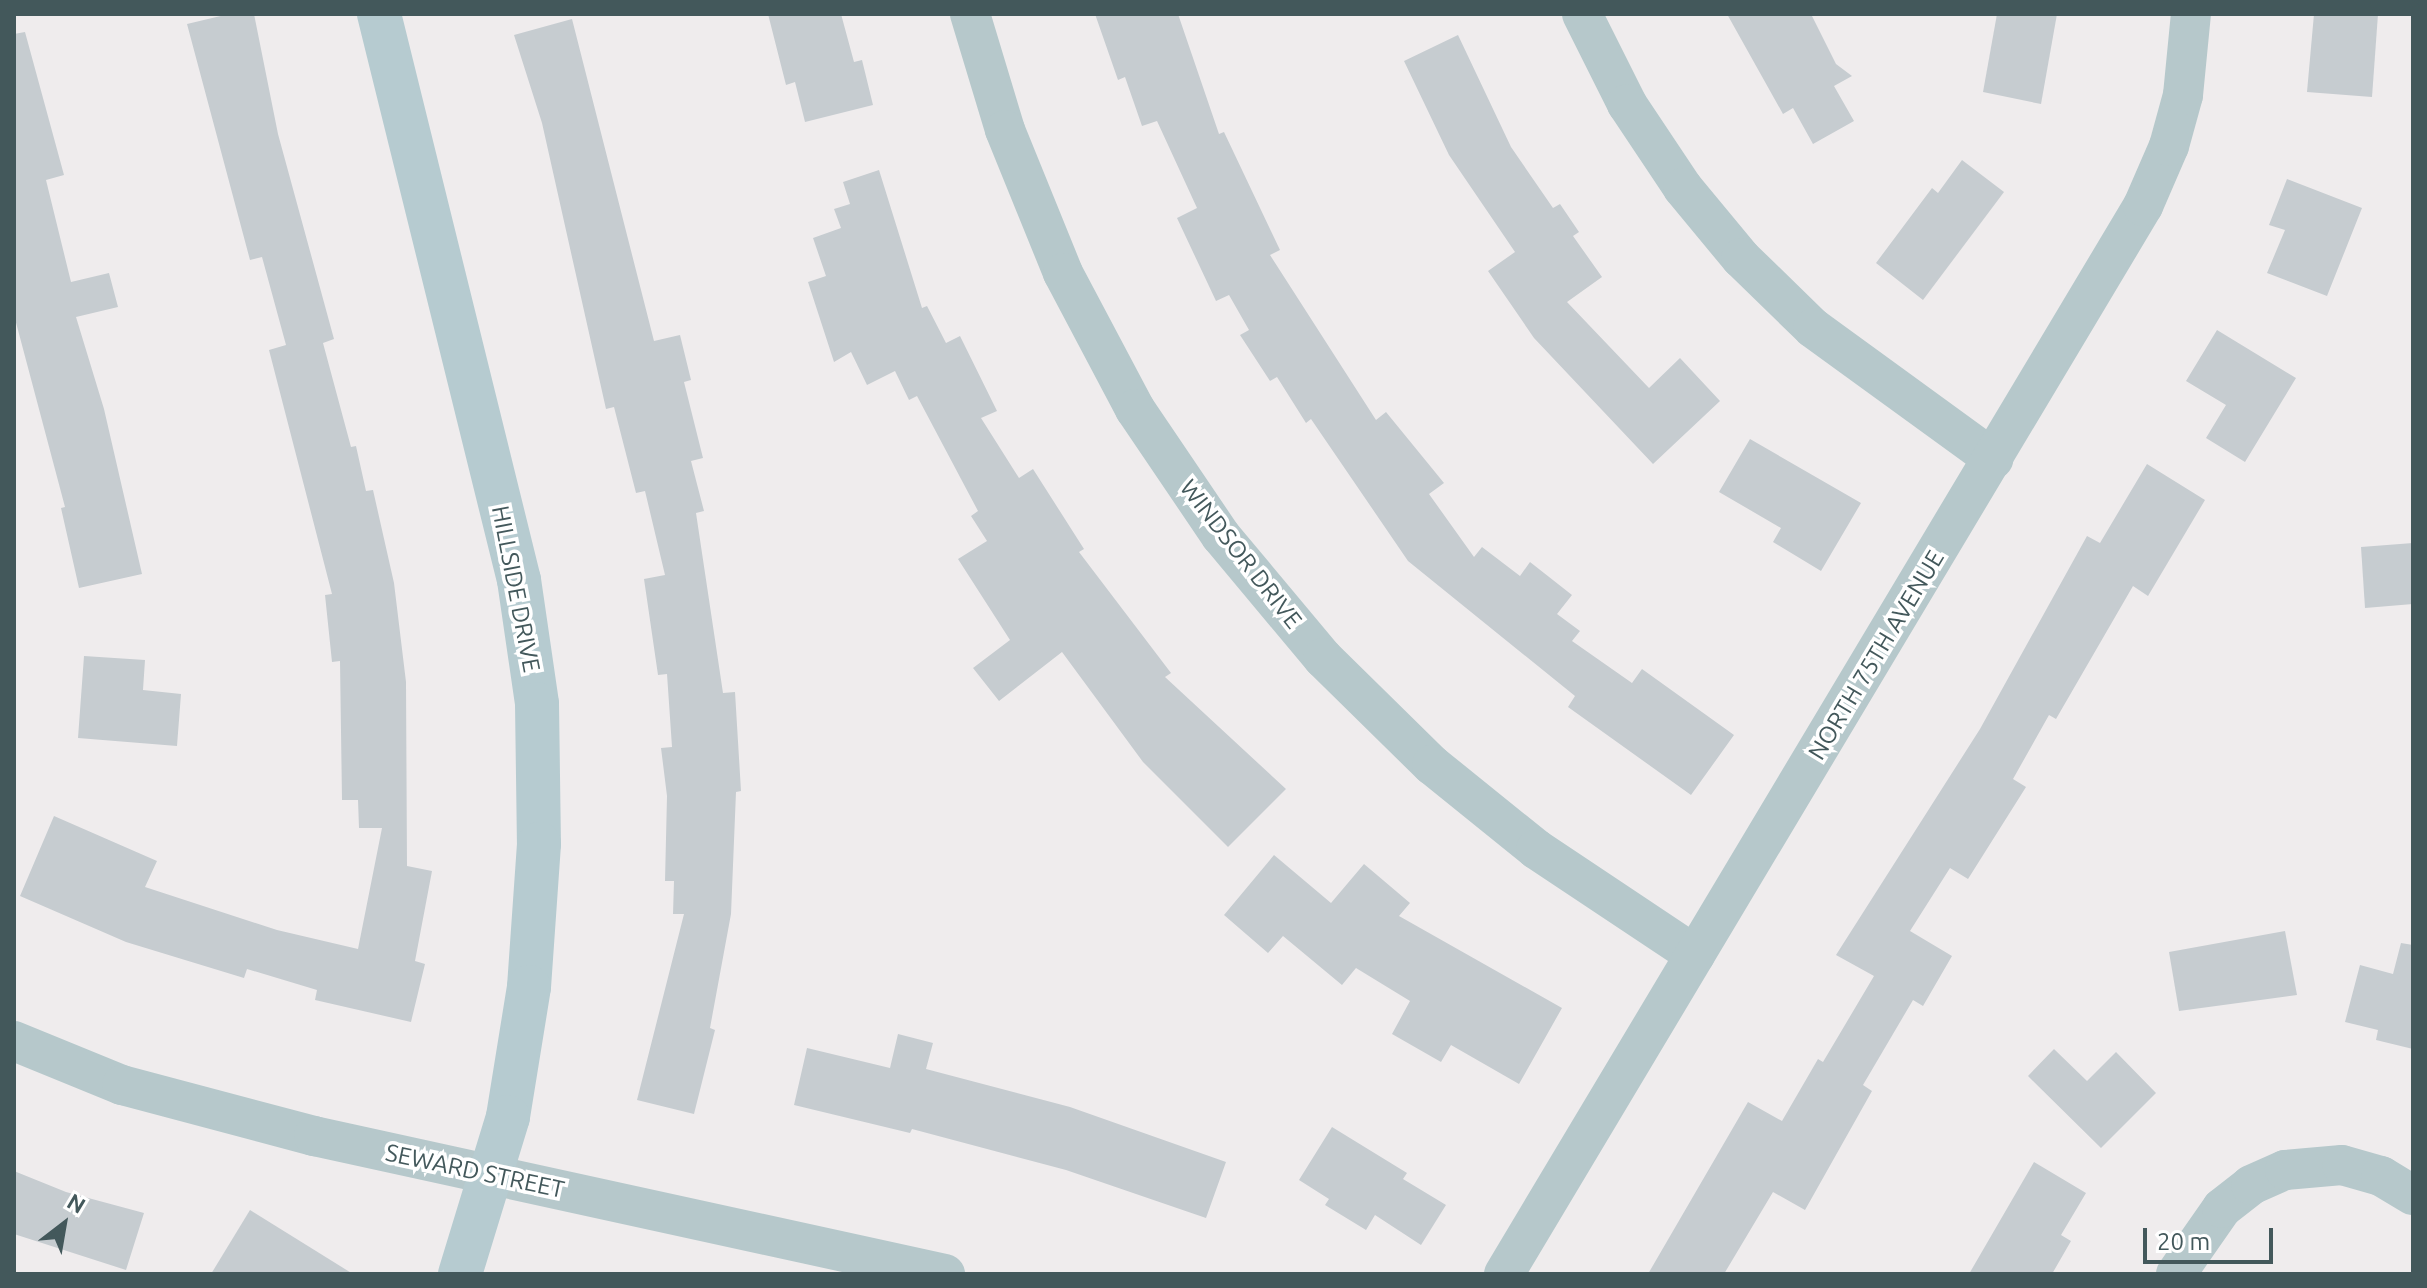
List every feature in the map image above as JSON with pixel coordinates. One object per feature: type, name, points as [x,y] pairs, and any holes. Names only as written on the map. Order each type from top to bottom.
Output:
[{"type":"street","name":"HILLSIDE DRIVE","points":[[379,14],[519,580],[537,704],[539,844],[529,987],[492,1174],[460,1274]]},
{"type":"street","name":"WINDSOR DRIVE","points":[[970,14],[1005,130],[1063,273],[1135,409],[1221,536],[1323,658],[1432,765],[1536,849],[1695,955]]},
{"type":"street","points":[[1582,14],[1627,104],[1683,188],[1741,258],[1846,354],[1993,459]]},
{"type":"street","name":"NORTH 75TH AVENUE","points":[[1504,1274],[2143,206],[2169,146],[2183,95],[2191,14]]},
{"type":"street","name":"SEWARD STREET","points":[[14,1041],[122,1085],[314,1136],[945,1274]]},
{"type":"street","points":[[2176,1274],[2222,1208],[2251,1185],[2315,1164],[2397,1185]]},
{"type":"building","points":[[229,14],[254,14],[278,134],[334,339],[323,343],[351,447],[356,446],[366,491],[373,490],[394,583],[406,682],[407,866],[432,871],[415,961],[425,964],[411,1022],[315,1000],[317,990],[247,969],[244,978],[126,942],[20,896],[54,816],[157,861],[145,887],[277,930],[358,949],[382,828],[359,828],[358,800],[342,800],[340,661],[332,662],[325,595],[332,594],[269,350],[286,345],[262,257],[250,260],[187,24]]},
{"type":"building","points":[[768,14],[841,14],[854,62],[862,60],[873,105],[805,122],[795,82],[786,85]]},
{"type":"building","points":[[1095,14],[1178,14],[1219,134],[1224,132],[1280,250],[1270,255],[1376,420],[1386,412],[1444,483],[1429,494],[1474,557],[1482,547],[1520,576],[1530,562],[1572,595],[1557,614],[1580,631],[1572,641],[1632,683],[1642,669],[1734,735],[1691,795],[1568,707],[1575,696],[1408,561],[1311,419],[1306,423],[1277,377],[1270,381],[1240,335],[1249,330],[1229,295],[1216,301],[1177,218],[1197,208],[1157,121],[1142,126],[1125,77],[1118,80]]},
{"type":"building","points":[[1727,14],[1811,14],[1836,64],[1852,76],[1834,86],[1854,121],[1813,144],[1793,108],[1783,114]]},
{"type":"building","points":[[1997,14],[2057,14],[2041,104],[1983,92]]},
{"type":"building","points":[[2314,14],[2378,14],[2372,97],[2307,92]]},
{"type":"building","points":[[572,19],[654,341],[680,335],[691,380],[684,382],[703,458],[691,461],[704,511],[696,513],[723,693],[735,692],[741,791],[736,792],[731,914],[710,1028],[715,1030],[694,1114],[637,1100],[684,914],[673,914],[674,881],[665,881],[667,796],[661,748],[672,747],[667,674],[658,675],[644,579],[665,575],[645,491],[636,493],[614,407],[606,409],[542,123],[514,35]]},
{"type":"building","points":[[25,32],[64,175],[46,180],[71,282],[109,273],[118,307],[76,317],[104,409],[142,574],[79,588],[61,508],[65,507],[14,315],[14,34]]},
{"type":"building","points":[[1458,35],[1511,147],[1553,208],[1560,204],[1579,232],[1573,236],[1602,277],[1567,302],[1649,388],[1680,358],[1720,401],[1653,464],[1534,338],[1488,271],[1515,252],[1449,155],[1404,61]]},
{"type":"building","points":[[1962,160],[2004,192],[1923,300],[1876,263],[1932,188],[1938,193]]},
{"type":"building","points":[[879,170],[922,308],[927,306],[946,343],[960,336],[997,411],[981,418],[1019,478],[1033,469],[1084,549],[1079,552],[1171,673],[1165,677],[1286,789],[1228,847],[1143,762],[1062,652],[999,701],[973,668],[1010,640],[958,559],[987,541],[971,516],[978,511],[917,396],[909,400],[895,371],[867,385],[851,352],[834,362],[808,282],[826,276],[813,238],[841,228],[834,209],[850,204],[843,182]]},
{"type":"building","points":[[2287,179],[2362,208],[2327,296],[2267,273],[2285,230],[2269,225]]},
{"type":"building","points":[[2217,330],[2296,378],[2245,462],[2206,438],[2226,405],[2186,381]]},
{"type":"building","points":[[1750,439],[1861,503],[1821,571],[1773,542],[1781,528],[1719,492]]},
{"type":"building","points":[[2147,464],[2205,500],[2148,596],[2133,586],[2056,719],[2049,715],[2013,779],[2026,787],[1968,879],[1950,868],[1910,931],[1952,956],[1923,1006],[1913,1000],[1863,1085],[1872,1091],[1805,1210],[1773,1192],[1724,1274],[1648,1274],[1748,1102],[1782,1121],[1818,1059],[1823,1062],[1874,976],[1836,955],[1980,729],[2087,536],[2100,543]]},
{"type":"building","points":[[2413,543],[2413,604],[2365,608],[2361,547]]},
{"type":"building","points":[[84,656],[145,660],[143,690],[181,694],[177,746],[78,738]]},
{"type":"building","points":[[1274,855],[1331,903],[1364,864],[1410,903],[1399,916],[1562,1008],[1519,1084],[1451,1045],[1441,1062],[1392,1034],[1410,1001],[1356,968],[1342,985],[1283,936],[1268,953],[1224,915]]},
{"type":"building","points":[[2285,931],[2297,995],[2179,1011],[2169,952]]},
{"type":"building","points":[[2401,943],[2413,945],[2413,1049],[2376,1040],[2378,1030],[2345,1022],[2360,965],[2393,974]]},
{"type":"building","points":[[898,1034],[933,1043],[926,1069],[1070,1107],[1226,1162],[1206,1218],[1066,1170],[912,1129],[910,1133],[794,1105],[807,1048],[890,1068]]},
{"type":"building","points":[[2054,1049],[2087,1081],[2116,1052],[2156,1093],[2101,1148],[2028,1076]]},
{"type":"building","points":[[1332,1127],[1407,1173],[1403,1179],[1446,1205],[1421,1245],[1375,1215],[1366,1230],[1325,1205],[1329,1199],[1299,1180]]},
{"type":"building","points":[[2034,1162],[2086,1193],[2061,1235],[2071,1241],[2052,1274],[1969,1274]]},
{"type":"building","points":[[14,1171],[66,1192],[144,1213],[126,1270],[14,1234]]},
{"type":"building","points":[[250,1210],[353,1274],[211,1274]]}]
